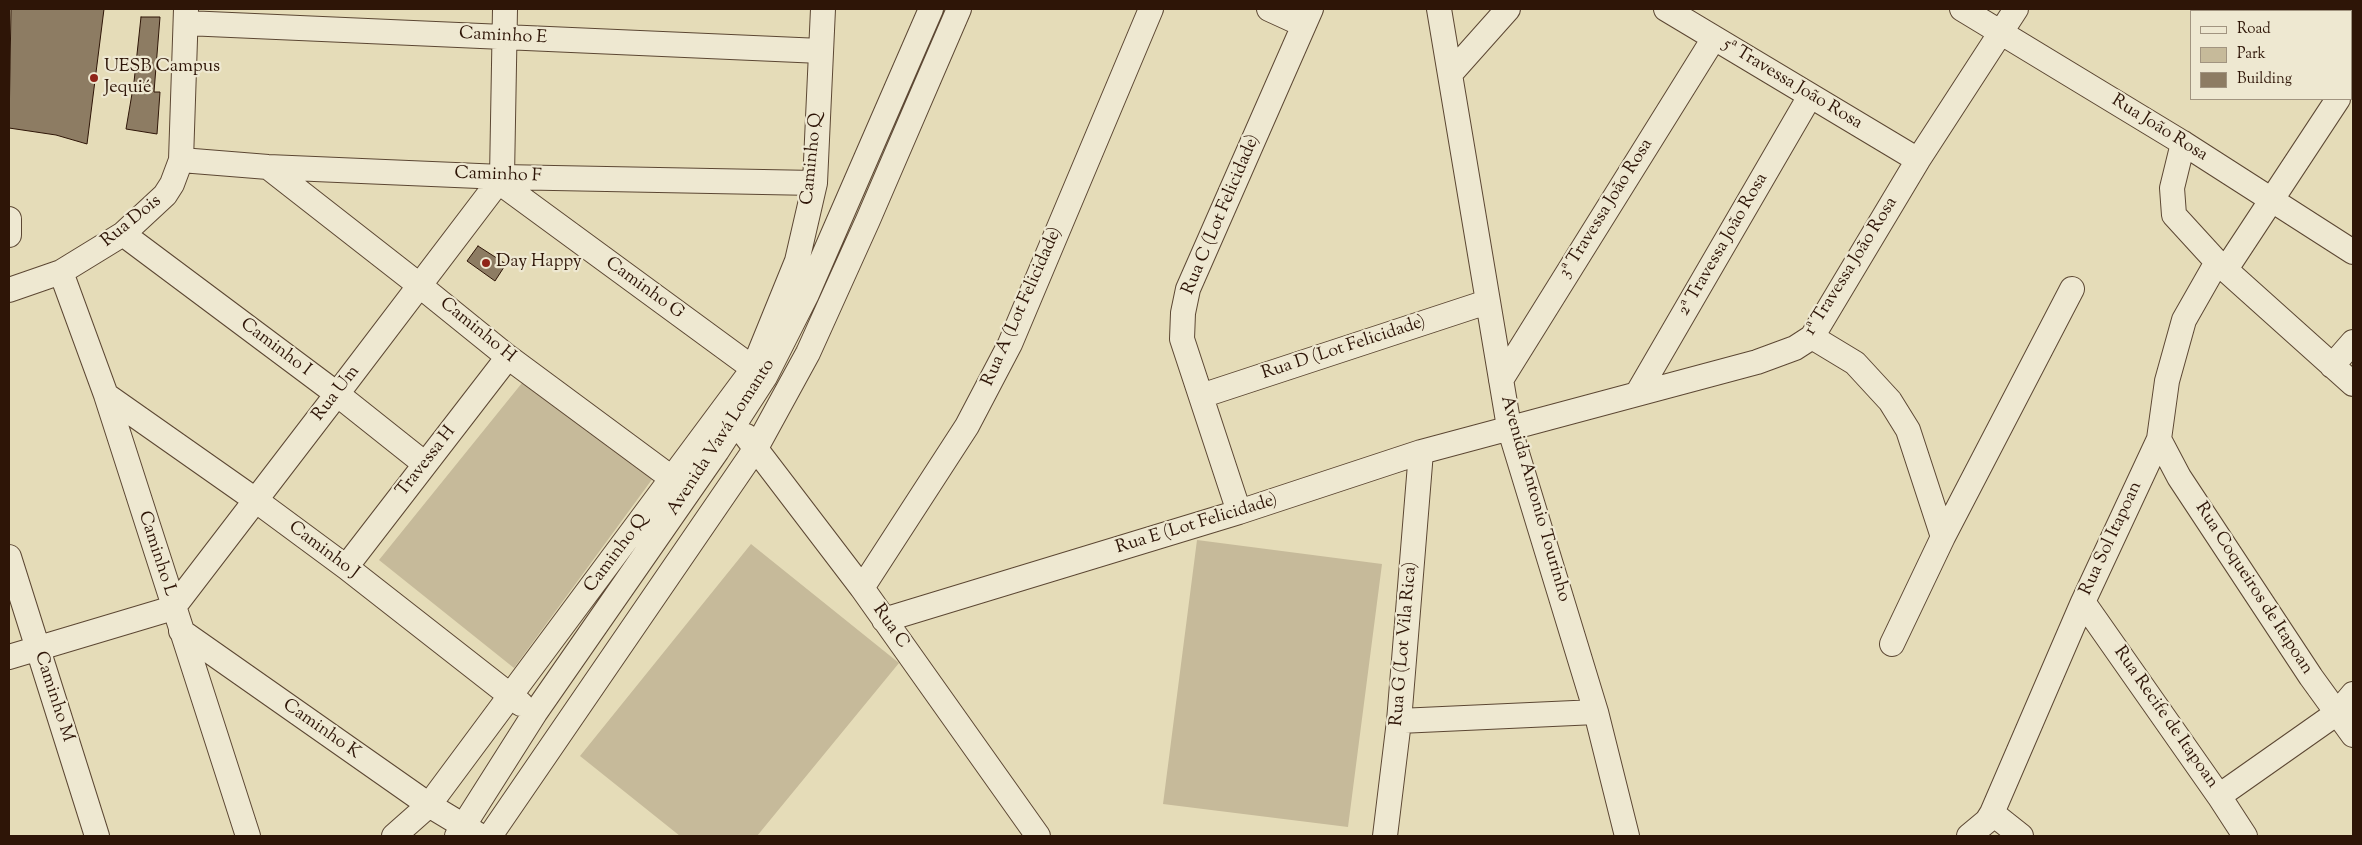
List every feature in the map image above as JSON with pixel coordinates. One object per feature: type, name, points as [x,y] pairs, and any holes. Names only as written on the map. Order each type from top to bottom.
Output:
[{"type":"street","points":[[500,179],[505,9]]},
{"type":"street","name":"Caminho Q","points":[[394,836],[429,806],[509,696],[681,485],[759,373],[797,261],[815,184],[823,9]]},
{"type":"street","name":"Avenida Vavá Lomanto","points":[[467,833],[535,713],[681,485],[736,422],[759,373],[807,294],[931,9]]},
{"type":"street","name":"Avenida Vavá Lomanto","points":[[490,836],[756,448],[808,353],[959,9]]},
{"type":"street","name":"Rua A (Lot Felicidade)","points":[[862,588],[967,426],[1010,344],[1151,9]]},
{"type":"street","points":[[1269,9],[1308,17]]},
{"type":"street","name":"Avenida Antonio Tourinho","points":[[1439,9],[1509,427],[1596,712],[1627,836]]},
{"type":"street","points":[[1451,73],[1508,9]]},
{"type":"street","name":"5ª Travessa João Rosa","points":[[1666,9],[1918,160]]},
{"type":"street","name":"Rua João Rosa","points":[[1962,9],[2183,143],[2270,201],[2353,252]]},
{"type":"street","name":"1ª Travessa João Rosa","points":[[1509,427],[1757,362],[1795,348],[1812,337],[1918,160],[2016,9]]},
{"type":"street","name":"Caminho E","points":[[186,16],[504,37],[821,51]]},
{"type":"street","name":"Rua Dois","points":[[9,290],[61,272],[123,234],[165,195],[172,184],[181,160],[186,16]]},
{"type":"street","name":"Rua C (Lot Felicidade)","points":[[1239,512],[1182,339],[1182,312],[1188,289],[1308,17]]},
{"type":"street","name":"3ª Travessa João Rosa","points":[[1501,380],[1714,38]]},
{"type":"street","name":"2ª Travessa João Rosa","points":[[1637,394],[1810,96]]},
{"type":"street","name":"Rua Sol Itapoan","points":[[1970,836],[1987,821],[1992,813],[2083,602],[2159,439],[2167,381],[2184,320],[2221,265],[2270,201],[2337,100]]},
{"type":"street","points":[[2183,143],[2172,188],[2174,215],[2221,265],[2353,384]]},
{"type":"street","name":"Caminho F","points":[[181,160],[268,167],[500,179],[815,184]]},
{"type":"street","name":"Caminho H","points":[[268,167],[419,285],[508,358],[681,485]]},
{"type":"street","name":"Caminho G","points":[[500,179],[759,373]]},
{"type":"street","name":"Rua Um","points":[[173,608],[254,499],[337,394],[500,179]]},
{"type":"street","points":[[9,219],[9,234]]},
{"type":"street","name":"Caminho I","points":[[123,234],[337,394],[425,464]]},
{"type":"street","name":"Caminho L","points":[[61,272],[106,395],[173,608],[248,836]]},
{"type":"street","points":[[1892,644],[1943,537],[2072,289]]},
{"type":"street","name":"Rua D (Lot Felicidade)","points":[[1201,396],[1487,302]]},
{"type":"street","points":[[1812,337],[1855,363],[1890,402],[1908,430],[1943,537]]},
{"type":"street","points":[[2332,366],[2353,342]]},
{"type":"street","name":"Travessa H","points":[[346,567],[508,358]]},
{"type":"street","name":"Caminho J","points":[[106,395],[254,499],[346,567],[509,696],[535,713]]},
{"type":"street","name":"Rua C","points":[[736,422],[862,588],[1038,836]]},
{"type":"street","name":"Rua E (Lot Felicidade)","points":[[884,620],[1239,512],[1421,452],[1509,427]]},
{"type":"street","name":"Rua Coqueiros de Itapoan","points":[[2159,439],[2179,477],[2311,677],[2353,735]]},
{"type":"street","name":"Rua G (Lot Vila Rica)","points":[[1385,836],[1399,721],[1421,452]]},
{"type":"street","name":"Caminho M","points":[[9,557],[97,836]]},
{"type":"street","name":"Rua Recife de Itapoan","points":[[2083,602],[2245,836]]},
{"type":"street","points":[[9,657],[173,608]]},
{"type":"street","name":"Caminho K","points":[[181,632],[467,833]]},
{"type":"street","points":[[2219,796],[2337,713],[2353,694]]},
{"type":"street","points":[[1399,721],[1596,712]]},
{"type":"street","points":[[1992,813],[2021,836]]},
{"type":"green space","points":[[526,378],[656,474],[514,668],[379,560]]},
{"type":"green space","points":[[1197,540],[1382,564],[1348,827],[1163,804]]},
{"type":"green space","points":[[751,544],[899,663],[757,836],[680,836],[580,756]]},
{"type":"building","points":[[11,9],[104,9],[87,144],[56,135],[9,128]]},
{"type":"building","points":[[141,17],[160,17],[154,92],[160,92],[157,134],[126,129],[134,82]]},
{"type":"building","name":"Day Happy","points":[[478,246],[506,264],[495,281],[467,261]]},
{"type":"place","name":"UESB Campus Jequié","points":[[94,78]]},
{"type":"place","name":"Day Happy","points":[[486,263]]}]
